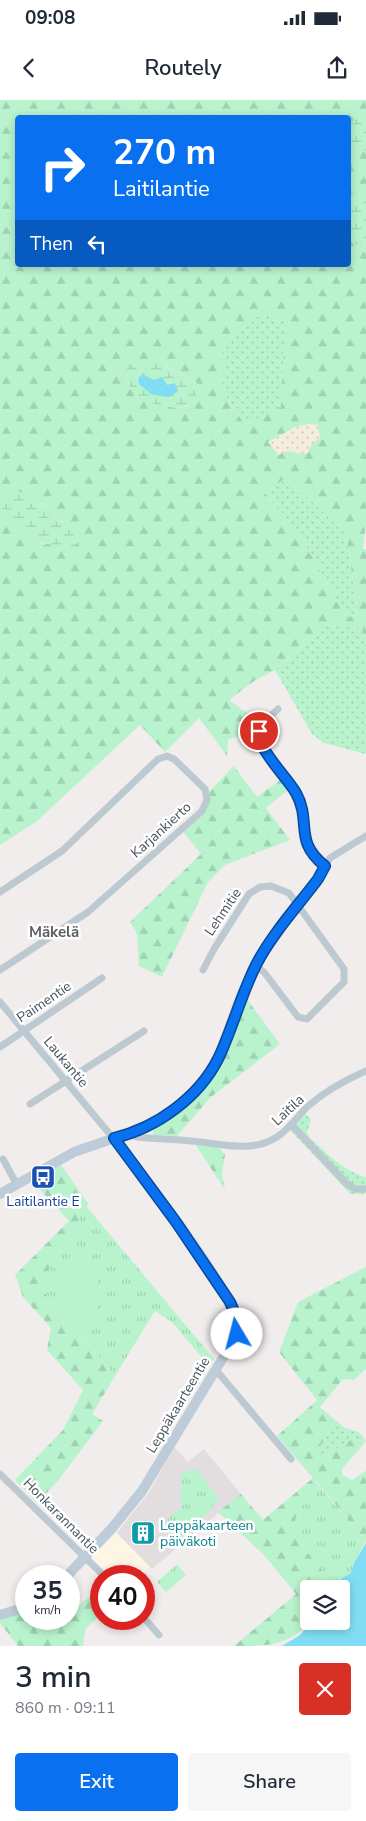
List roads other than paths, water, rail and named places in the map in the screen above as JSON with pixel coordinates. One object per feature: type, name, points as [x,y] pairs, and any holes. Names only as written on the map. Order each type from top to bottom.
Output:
[{"type":"street","points":[[278,709],[260,727],[258,737],[262,747],[286,776],[297,794],[302,806],[306,844],[316,859],[325,866]]},
{"type":"street","name":"Karjankierto","points":[[0,892],[62,851],[158,759],[167,756],[174,759],[205,789],[207,800],[202,811],[88,912],[0,970]]},
{"type":"street","points":[[0,1194],[74,1152],[131,1134],[165,1116],[193,1092],[210,1072],[218,1058],[241,996],[264,950],[318,879],[330,858],[366,836]]},
{"type":"street","name":"Lehmitie","points":[[203,970],[249,894],[254,890],[271,886],[281,888],[289,893],[298,906]]},
{"type":"street","points":[[256,966],[264,972],[298,1016],[307,1019],[344,982],[344,969],[298,906]]},
{"type":"street","name":"Paimentie","points":[[0,1047],[102,978]]},
{"type":"street","name":"Laukantie","points":[[0,1002],[114,1138]]},
{"type":"street","points":[[30,1104],[144,1030]]},
{"type":"street","name":"Laitila","points":[[131,1134],[137,1137],[193,1141],[236,1147],[258,1144],[276,1138],[327,1092],[366,1071]]},
{"type":"street","points":[[291,1124],[346,1183],[355,1189],[366,1190]]},
{"type":"street","name":"Leppäkaarteentie","points":[[77,1565],[142,1491],[237,1334],[237,1318],[230,1302],[176,1222],[114,1138]]},
{"type":"street","points":[[3,1159],[16,1185]]},
{"type":"street","points":[[216,1370],[291,1459]]},
{"type":"street","name":"Honkarannantie","points":[[0,1474],[93,1565]]},
{"type":"street","points":[[0,1614],[15,1610]]},
{"type":"street","points":[[155,1630],[159,1635]]},
{"type":"water","points":[[142,374],[154,380],[162,377],[167,385],[175,383],[178,391],[169,397],[151,394],[139,384],[138,380]]},
{"type":"water","points":[[366,1543],[366,1646],[282,1646],[300,1635],[304,1630],[350,1630],[350,1580],[340,1580],[351,1573],[354,1563]]},
{"type":"place","name":"Laitilantie E","points":[[43,1177]]},
{"type":"place","name":"Leppäkaarteen päiväkoti","points":[[143,1533]]},
{"type":"district","name":"Mäkelä","points":[[54,932]]}]
